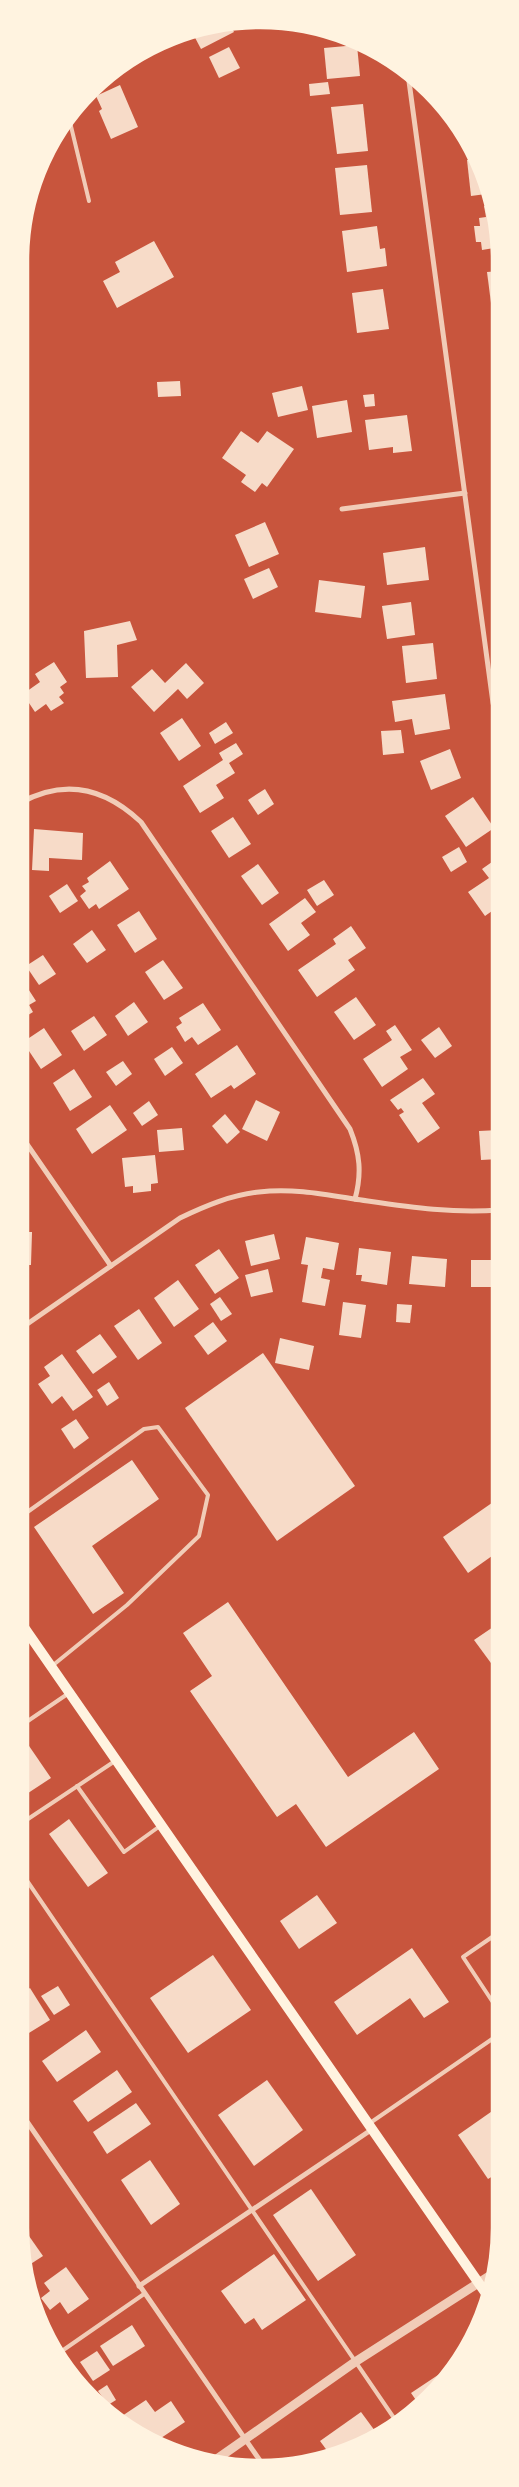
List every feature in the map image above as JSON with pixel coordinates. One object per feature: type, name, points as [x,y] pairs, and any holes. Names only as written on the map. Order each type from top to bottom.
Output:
[{"type":"main road","points":[[28,1632],[115,1761],[483,2290]]},
{"type":"street","points":[[409,82],[492,696]]},
{"type":"street","points":[[342,509],[465,493]]},
{"type":"street","points":[[28,799],[43,792],[77,789],[97,793],[118,802],[141,822],[350,1129],[357,1146],[360,1164],[360,1183],[355,1199]]},
{"type":"street","points":[[28,1146],[110,1266]]},
{"type":"street","points":[[28,1323],[180,1218],[206,1205],[231,1197],[260,1192],[295,1190],[417,1208],[471,1212],[492,1210]]},
{"type":"street","points":[[28,2123],[259,2460]]},
{"type":"street","points":[[139,2286],[369,2127]]},
{"type":"street","points":[[221,2456],[355,2362],[486,2278]]},
{"type":"lane","points":[[71,125],[89,201]]},
{"type":"lane","points":[[28,1512],[144,1429],[158,1427],[208,1495],[199,1536],[127,1605],[51,1666]]},
{"type":"lane","points":[[28,1721],[69,1693]]},
{"type":"lane","points":[[28,1819],[115,1761]]},
{"type":"lane","points":[[77,1786],[124,1852],[161,1825]]},
{"type":"lane","points":[[28,1882],[393,2417]]},
{"type":"lane","points":[[492,1937],[463,1957],[492,2001]]},
{"type":"lane","points":[[369,2127],[492,2039]]},
{"type":"lane","points":[[63,2350],[144,2294]]},
{"type":"building","points":[[232,29],[234,32],[201,49],[194,37]]},
{"type":"building","points":[[350,46],[357,49],[360,76],[327,79],[324,48]]},
{"type":"building","points":[[229,47],[240,68],[219,78],[209,57]]},
{"type":"building","points":[[328,82],[330,94],[310,96],[309,84]]},
{"type":"building","points":[[120,85],[138,127],[111,139],[99,111],[102,109],[96,96]]},
{"type":"building","points":[[363,104],[368,151],[337,154],[331,107]]},
{"type":"building","points":[[467,160],[469,160],[482,194],[471,196]]},
{"type":"building","points":[[367,165],[372,212],[340,215],[335,168]]},
{"type":"building","points":[[484,206],[490,229],[491,248],[482,250],[481,242],[476,242],[474,226],[480,226],[479,218],[486,217]]},
{"type":"building","points":[[377,226],[380,249],[385,248],[387,266],[347,272],[342,231]]},
{"type":"building","points":[[154,241],[174,277],[117,308],[103,281],[120,272],[115,262]]},
{"type":"building","points":[[487,272],[492,272],[492,303],[491,303]]},
{"type":"building","points":[[383,289],[389,329],[357,333],[352,293]]},
{"type":"building","points":[[180,381],[181,396],[158,397],[157,382]]},
{"type":"building","points":[[302,386],[308,410],[278,417],[272,393]]},
{"type":"building","points":[[374,394],[375,406],[365,407],[363,395]]},
{"type":"building","points":[[347,400],[352,432],[317,438],[312,406]]},
{"type":"building","points":[[407,415],[412,451],[393,453],[393,447],[369,450],[365,420]]},
{"type":"building","points":[[241,431],[258,443],[267,431],[294,449],[267,487],[262,483],[255,492],[241,482],[246,475],[222,458]]},
{"type":"building","points":[[265,522],[279,554],[249,567],[235,535]]},
{"type":"building","points":[[425,547],[429,580],[387,585],[383,553]]},
{"type":"building","points":[[269,568],[278,587],[253,599],[244,579]]},
{"type":"building","points":[[319,580],[365,586],[361,618],[315,612]]},
{"type":"building","points":[[411,602],[415,635],[387,639],[382,606]]},
{"type":"building","points":[[130,621],[137,640],[117,645],[118,677],[86,678],[84,631]]},
{"type":"building","points":[[433,643],[437,679],[406,683],[402,646]]},
{"type":"building","points":[[54,662],[67,682],[60,687],[64,693],[59,697],[64,703],[51,711],[46,704],[35,712],[28,702],[28,690],[40,682],[35,674]]},
{"type":"building","points":[[186,663],[204,683],[187,699],[178,689],[154,712],[131,687],[152,669],[165,683]]},
{"type":"building","points":[[445,694],[450,729],[415,735],[412,719],[395,722],[392,701]]},
{"type":"building","points":[[182,718],[201,746],[179,761],[160,733]]},
{"type":"building","points":[[226,722],[233,733],[215,744],[209,733]]},
{"type":"building","points":[[401,730],[404,753],[383,755],[381,731]]},
{"type":"building","points":[[236,743],[243,754],[229,763],[235,773],[216,785],[224,798],[200,813],[183,786],[223,760],[219,753]]},
{"type":"building","points":[[450,749],[461,778],[431,790],[420,761]]},
{"type":"building","points":[[265,789],[274,804],[258,815],[248,800]]},
{"type":"building","points":[[473,797],[492,825],[492,829],[466,847],[445,816]]},
{"type":"building","points":[[233,817],[251,844],[229,858],[211,831]]},
{"type":"building","points":[[34,829],[83,833],[82,860],[49,858],[49,871],[32,870]]},
{"type":"building","points":[[459,847],[467,862],[451,872],[442,857]]},
{"type":"building","points":[[110,861],[129,889],[99,909],[96,904],[89,909],[80,896],[86,891],[82,886],[89,882],[87,878]]},
{"type":"building","points":[[492,862],[492,911],[485,916],[468,892],[489,878],[482,869]]},
{"type":"building","points":[[258,864],[279,893],[262,905],[241,876]]},
{"type":"building","points":[[324,880],[334,895],[317,906],[307,890]]},
{"type":"building","points":[[67,884],[78,901],[60,913],[49,896]]},
{"type":"building","points":[[305,898],[316,912],[301,923],[310,935],[288,951],[269,924]]},
{"type":"building","points":[[139,911],[157,939],[135,953],[117,925]]},
{"type":"building","points":[[351,926],[366,948],[348,960],[355,970],[317,997],[298,970],[336,944],[333,939]]},
{"type":"building","points":[[92,930],[106,950],[87,963],[73,944]]},
{"type":"building","points":[[43,955],[56,974],[39,985],[28,969],[28,965]]},
{"type":"building","points":[[163,960],[183,988],[164,1000],[145,972]]},
{"type":"building","points":[[28,989],[36,1001],[29,1005],[33,1012],[28,1015]]},
{"type":"building","points":[[356,997],[376,1025],[354,1040],[334,1012]]},
{"type":"building","points":[[134,1002],[148,1022],[128,1036],[115,1016]]},
{"type":"building","points":[[203,1003],[221,1030],[198,1045],[192,1037],[185,1042],[176,1027],[182,1023],[179,1018]]},
{"type":"building","points":[[94,1016],[107,1035],[84,1051],[71,1031]]},
{"type":"building","points":[[395,1025],[412,1050],[400,1057],[408,1069],[382,1087],[363,1059],[392,1040],[386,1031]]},
{"type":"building","points":[[439,1027],[452,1046],[435,1058],[421,1040]]},
{"type":"building","points":[[44,1028],[62,1055],[41,1069],[28,1050],[28,1039]]},
{"type":"building","points":[[237,1045],[256,1074],[234,1089],[231,1085],[211,1098],[195,1074]]},
{"type":"building","points":[[172,1047],[183,1063],[165,1076],[154,1059]]},
{"type":"building","points":[[123,1061],[132,1074],[116,1086],[106,1072]]},
{"type":"building","points":[[74,1069],[92,1097],[70,1111],[53,1083]]},
{"type":"building","points":[[423,1078],[435,1094],[422,1103],[440,1128],[418,1143],[399,1115],[404,1112],[401,1108],[398,1110],[390,1100]]},
{"type":"building","points":[[256,1100],[280,1112],[267,1141],[242,1129]]},
{"type":"building","points":[[149,1101],[158,1115],[142,1126],[133,1113]]},
{"type":"building","points":[[110,1105],[127,1130],[92,1154],[76,1129]]},
{"type":"building","points":[[225,1114],[240,1132],[227,1144],[212,1126]]},
{"type":"building","points":[[182,1128],[184,1150],[159,1152],[157,1130]]},
{"type":"building","points":[[492,1130],[492,1159],[481,1160],[479,1131]]},
{"type":"building","points":[[155,1155],[158,1183],[151,1184],[151,1191],[133,1193],[133,1186],[125,1187],[122,1158]]},
{"type":"building","points":[[28,1232],[32,1232],[31,1265],[28,1265]]},
{"type":"building","points":[[274,1234],[280,1259],[251,1266],[245,1241]]},
{"type":"building","points":[[306,1237],[339,1243],[334,1270],[323,1268],[321,1278],[330,1280],[325,1306],[302,1302],[308,1265],[301,1264]]},
{"type":"building","points":[[359,1248],[391,1252],[387,1285],[361,1281],[362,1275],[356,1275]]},
{"type":"building","points":[[219,1249],[239,1278],[215,1294],[195,1265]]},
{"type":"building","points":[[412,1256],[447,1259],[445,1287],[409,1284]]},
{"type":"building","points":[[471,1260],[492,1260],[492,1287],[471,1287]]},
{"type":"building","points":[[268,1269],[273,1292],[251,1297],[245,1275]]},
{"type":"building","points":[[178,1280],[199,1309],[174,1327],[154,1298]]},
{"type":"building","points":[[220,1297],[232,1314],[221,1321],[210,1304]]},
{"type":"building","points":[[343,1302],[366,1305],[361,1338],[339,1335]]},
{"type":"building","points":[[397,1304],[412,1305],[410,1323],[396,1322]]},
{"type":"building","points":[[139,1309],[162,1343],[138,1360],[114,1326]]},
{"type":"building","points":[[213,1322],[227,1341],[208,1355],[194,1336]]},
{"type":"building","points":[[100,1334],[117,1357],[93,1374],[76,1351]]},
{"type":"building","points":[[280,1338],[314,1346],[309,1370],[275,1363]]},
{"type":"building","points":[[263,1353],[355,1486],[277,1541],[185,1408]]},
{"type":"building","points":[[62,1354],[93,1397],[73,1411],[62,1396],[52,1404],[38,1384],[50,1376],[44,1367]]},
{"type":"building","points":[[109,1382],[119,1398],[107,1406],[97,1390]]},
{"type":"building","points":[[76,1419],[89,1438],[74,1449],[61,1429]]},
{"type":"building","points":[[132,1460],[159,1499],[92,1546],[124,1593],[93,1614],[34,1527]]},
{"type":"building","points":[[492,1503],[492,1556],[468,1573],[443,1537]]},
{"type":"building","points":[[228,1602],[348,1777],[414,1732],[439,1769],[326,1847],[296,1804],[277,1817],[190,1691],[212,1676],[183,1633]]},
{"type":"building","points":[[492,1628],[492,1664],[474,1640]]},
{"type":"building","points":[[28,1744],[51,1778],[28,1793]]},
{"type":"building","points":[[69,1819],[108,1873],[88,1887],[49,1834]]},
{"type":"building","points":[[317,1895],[337,1923],[299,1949],[280,1921]]},
{"type":"building","points":[[412,1948],[449,2002],[424,2018],[410,1998],[357,2035],[334,2002]]},
{"type":"building","points":[[213,1955],[251,2010],[188,2053],[150,1998]]},
{"type":"building","points":[[58,1986],[70,2005],[54,2015],[41,1996]]},
{"type":"building","points":[[30,1988],[50,2020],[28,2034],[28,1989]]},
{"type":"building","points":[[86,2030],[101,2052],[57,2082],[42,2061]]},
{"type":"building","points":[[117,2070],[132,2092],[88,2122],[73,2101]]},
{"type":"building","points":[[267,2080],[303,2130],[254,2166],[218,2115]]},
{"type":"building","points":[[136,2103],[151,2124],[107,2154],[93,2132]]},
{"type":"building","points":[[492,2111],[492,2177],[488,2179],[458,2135]]},
{"type":"building","points":[[150,2160],[180,2204],[151,2225],[121,2180]]},
{"type":"building","points":[[311,2189],[356,2255],[318,2281],[273,2215]]},
{"type":"building","points":[[28,2237],[43,2256],[30,2264],[29,2258]]},
{"type":"building","points":[[274,2254],[306,2300],[262,2330],[254,2318],[245,2324],[221,2291]]},
{"type":"building","points":[[66,2267],[89,2299],[68,2314],[60,2302],[50,2310],[41,2298],[50,2291],[44,2283]]},
{"type":"building","points":[[132,2325],[145,2346],[113,2366],[100,2346]]},
{"type":"building","points":[[97,2351],[110,2370],[93,2381],[80,2362]]},
{"type":"building","points":[[439,2374],[415,2399],[411,2393]]},
{"type":"building","points":[[107,2385],[116,2400],[109,2404],[98,2391]]},
{"type":"building","points":[[146,2400],[155,2412],[171,2401],[185,2422],[161,2438],[123,2415]]},
{"type":"building","points":[[361,2412],[374,2429],[362,2436],[326,2450],[320,2441]]}]
